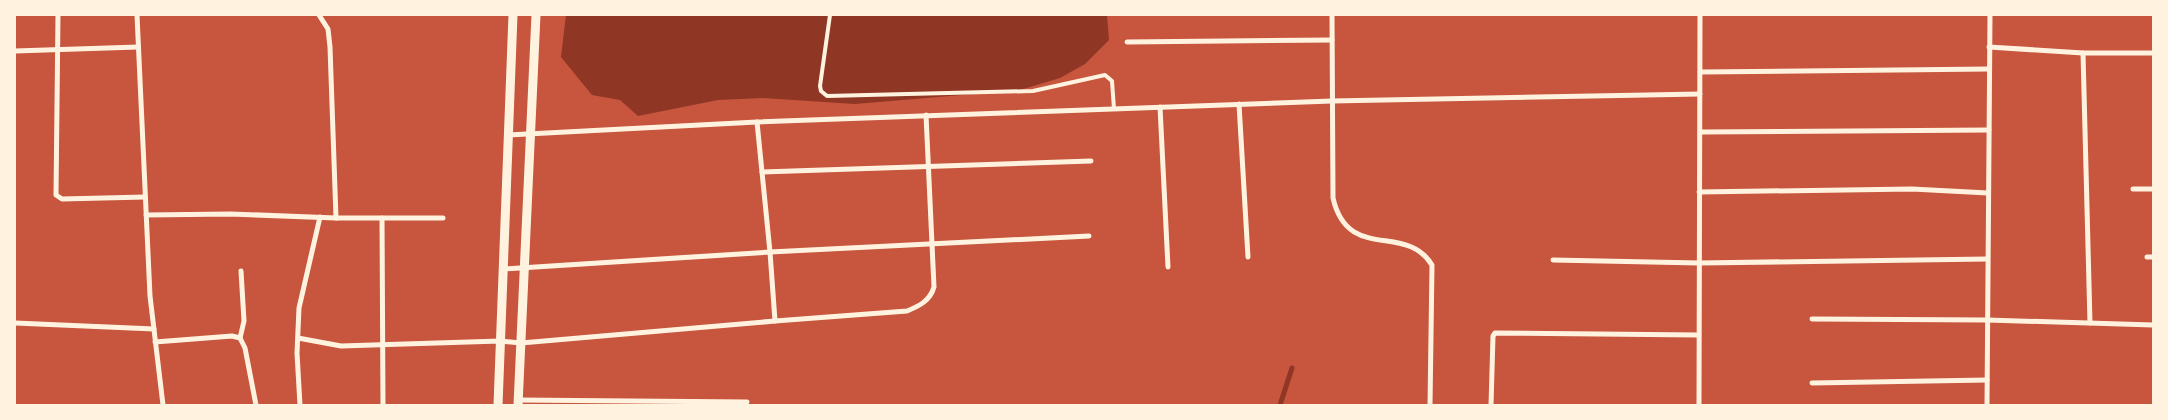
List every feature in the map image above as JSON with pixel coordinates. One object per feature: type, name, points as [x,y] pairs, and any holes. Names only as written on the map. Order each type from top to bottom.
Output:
[{"type":"street","points":[[58,15],[56,195],[62,199],[145,198]]},
{"type":"street","points":[[137,15],[146,215],[155,342],[163,405]]},
{"type":"street","points":[[319,15],[328,29],[330,47],[336,218]]},
{"type":"street","points":[[498,405],[513,15]]},
{"type":"street","points":[[536,15],[526,269],[518,402],[747,402]]},
{"type":"street","points":[[1332,15],[1333,198],[1344,223],[1359,235],[1368,239],[1409,245],[1428,258],[1432,265],[1434,274],[1430,405]]},
{"type":"street","points":[[1699,405],[1700,15]]},
{"type":"street","points":[[1987,405],[1990,15]]},
{"type":"street","points":[[1128,42],[1332,40]]},
{"type":"street","points":[[15,51],[138,47]]},
{"type":"street","points":[[1989,47],[2083,53],[2153,53]]},
{"type":"street","points":[[2083,53],[2090,323]]},
{"type":"street","points":[[1700,72],[1989,69]]},
{"type":"street","points":[[508,135],[757,122],[1239,104],[1700,94]]},
{"type":"street","points":[[1239,104],[1248,257]]},
{"type":"street","points":[[1160,107],[1168,267]]},
{"type":"street","points":[[298,338],[341,346],[500,341],[521,343],[907,311],[916,307],[932,294],[934,287],[926,115]]},
{"type":"street","points":[[757,122],[775,321]]},
{"type":"street","points":[[1700,132],[1989,130]]},
{"type":"street","points":[[762,172],[1091,161]]},
{"type":"street","points":[[1699,192],[1912,189],[1988,193]]},
{"type":"street","points":[[2133,189],[2153,189]]},
{"type":"street","points":[[146,215],[231,214],[320,218],[443,218]]},
{"type":"street","points":[[300,405],[299,308],[320,218]]},
{"type":"street","points":[[382,218],[383,405]]},
{"type":"street","points":[[503,269],[770,252],[1089,236]]},
{"type":"street","points":[[1553,260],[1699,263],[1987,259]]},
{"type":"street","points":[[240,271],[244,321],[240,338],[245,348],[256,405]]},
{"type":"street","points":[[1812,319],[1987,320],[2153,325]]},
{"type":"street","points":[[15,323],[154,329]]},
{"type":"street","points":[[1490,405],[1493,336],[1495,333],[1698,335]]},
{"type":"street","points":[[155,342],[232,336],[240,338]]},
{"type":"street","points":[[1812,383],[1987,380]]},
{"type":"lane","points":[[830,15],[820,86],[820,91],[827,96],[1033,91],[1105,75],[1112,81],[1114,109]]},
{"type":"lane","points":[[747,402],[754,405]]},
{"type":"shaded area","points":[[566,15],[1107,15],[1109,40],[1085,64],[1060,78],[1020,90],[855,104],[763,98],[718,100],[638,116],[620,100],[592,95],[561,57]]},
{"type":"waterway","points":[[1280,405],[1292,368]]}]
